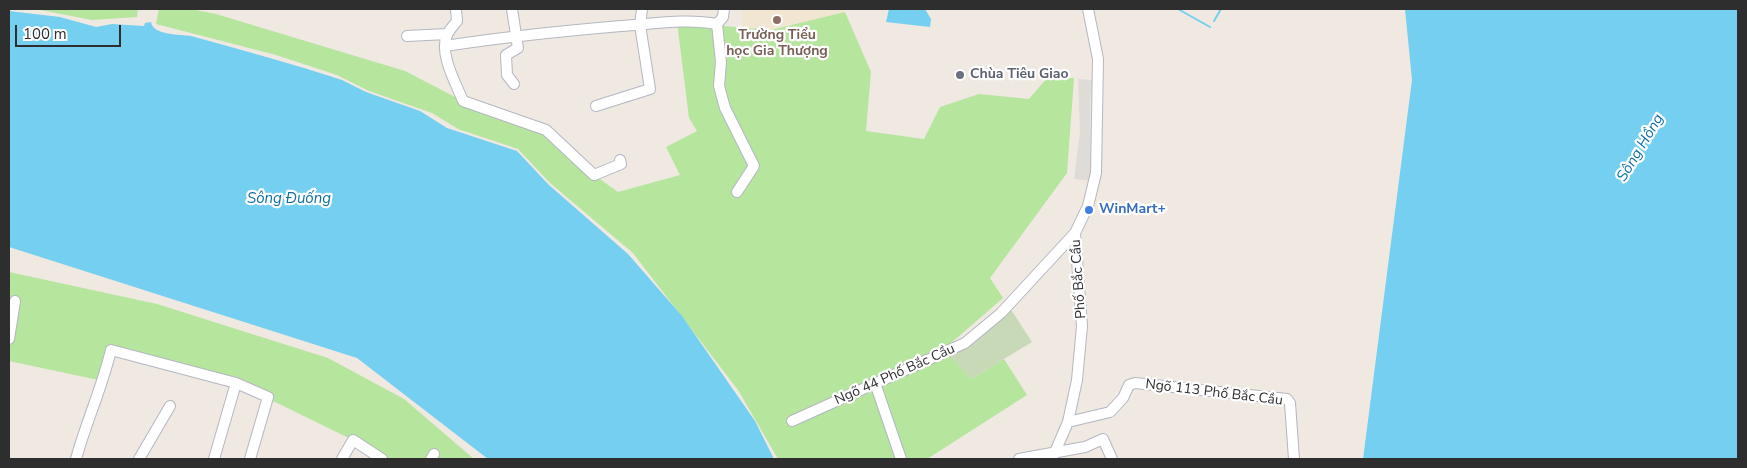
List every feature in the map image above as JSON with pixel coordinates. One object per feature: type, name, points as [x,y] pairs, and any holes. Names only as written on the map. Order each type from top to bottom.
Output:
[{"type":"street","points":[[456,9],[457,21],[447,34],[445,46],[450,69],[463,101],[546,130],[594,175],[621,164],[620,160]]},
{"type":"street","points":[[512,9],[518,48],[506,55],[507,75],[514,84]]},
{"type":"street","points":[[596,106],[650,89],[640,25],[642,9]]},
{"type":"street","points":[[717,24],[724,18],[724,9]]},
{"type":"street","name":"Phố Bắc Cầu","points":[[1053,456],[1068,422],[1077,380],[1082,326],[1075,233],[1088,206],[1096,173],[1098,59],[1088,9]]},
{"type":"street","points":[[445,46],[516,35],[700,21],[717,24]]},
{"type":"street","points":[[717,24],[721,62],[719,86],[725,108],[754,166],[736,192]]},
{"type":"street","points":[[407,36],[447,34]]},
{"type":"street","name":"Ngõ 44 Phố Bắc Cầu","points":[[792,421],[965,343],[1001,313],[1075,233]]},
{"type":"street","points":[[9,339],[16,301]]},
{"type":"street","points":[[76,459],[85,426],[103,381],[111,350],[236,383],[268,397],[250,459]]},
{"type":"street","points":[[214,459],[236,383]]},
{"type":"street","points":[[875,383],[901,459]]},
{"type":"street","name":"Ngõ 113 Phố Bắc Cầu","points":[[1068,422],[1110,412],[1123,398],[1129,384],[1135,383],[1287,399],[1290,404],[1294,459]]},
{"type":"street","points":[[139,459],[170,406]]},
{"type":"street","points":[[1022,459],[1053,456],[1085,447],[1103,439],[1112,459]]},
{"type":"street","points":[[342,459],[353,440],[382,459]]},
{"type":"shaded area","name":"Trường Tiểu học Gia Thượng","points":[[742,9],[845,9],[845,12],[771,30],[743,28]]},
{"type":"shaded area","points":[[1078,79],[1092,80],[1090,102],[1091,181],[1074,179],[1080,132]]},
{"type":"green space","points":[[35,9],[138,9],[137,17],[92,20]]},
{"type":"green space","points":[[159,9],[190,9],[216,14],[405,71],[463,101],[546,130],[594,175],[618,192],[680,175],[666,147],[697,131],[689,118],[677,22],[771,30],[845,12],[871,72],[866,131],[924,139],[940,107],[979,94],[1029,99],[1047,78],[1074,78],[1067,173],[990,278],[1003,298],[944,349],[971,379],[1004,359],[1027,395],[927,459],[778,459],[738,390],[633,253],[550,183],[518,149],[458,129],[432,113],[369,91],[337,75],[276,55],[156,24]]},
{"type":"green space","points":[[9,272],[157,304],[328,358],[404,399],[474,459],[376,459],[353,440],[236,383],[111,350],[103,381],[9,361]]},
{"type":"green space","points":[[1010,308],[1032,342],[971,379],[948,354]]},
{"type":"water","points":[[889,9],[925,9],[931,19],[930,27],[886,22]]},
{"type":"water","name":"Sông Hồng","points":[[1405,9],[1738,9],[1738,459],[1363,459],[1412,80]]},
{"type":"water","name":"Sông Đuống","points":[[9,11],[60,17],[96,27],[112,24],[144,26],[145,23],[151,22],[153,27],[162,32],[191,36],[342,80],[366,92],[420,111],[447,128],[517,151],[549,185],[628,254],[682,316],[755,421],[774,459],[488,459],[357,358],[9,247]]},
{"type":"waterway","points":[[1178,9],[1210,27]]},
{"type":"waterway","points":[[1214,21],[1221,9]]},
{"type":"place","name":"Trường Tiểu học Gia Thượng","points":[[777,20]]},
{"type":"place","name":"Chùa Tiêu Giao","points":[[960,75]]},
{"type":"place","name":"WinMart+","points":[[1089,210]]}]
